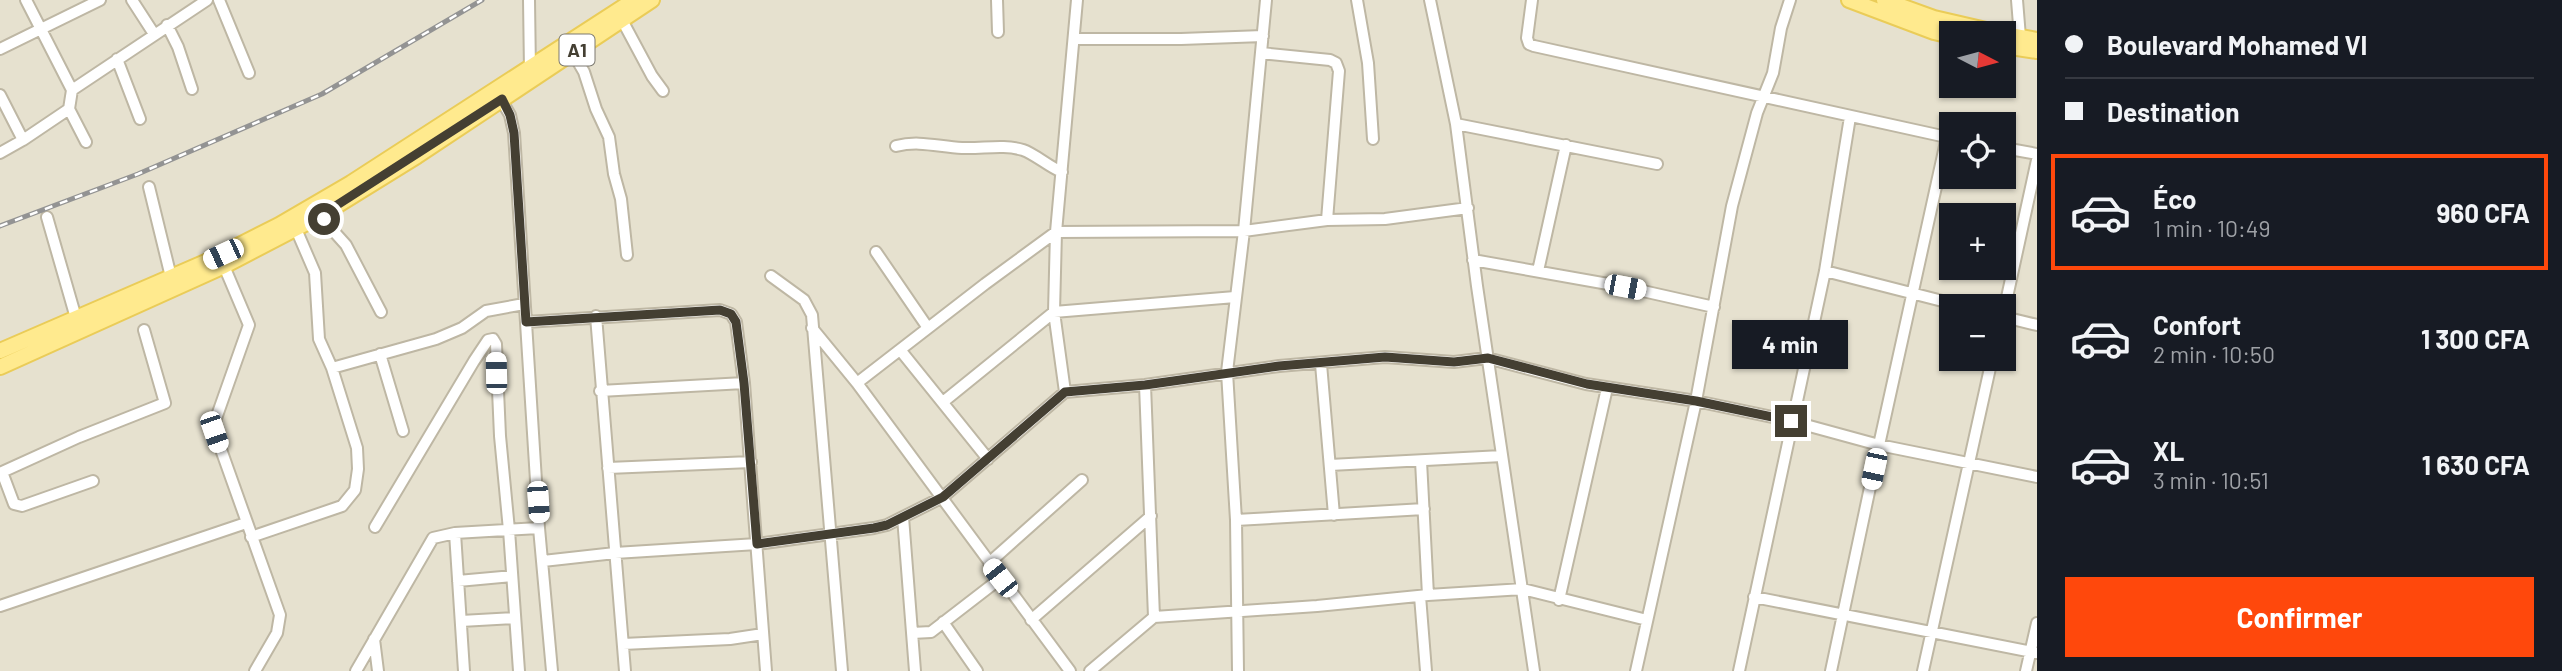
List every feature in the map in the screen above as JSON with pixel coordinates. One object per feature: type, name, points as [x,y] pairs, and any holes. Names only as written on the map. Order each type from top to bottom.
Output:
[{"type":"main road","name":"A1","points":[[0,366],[224,266],[320,216],[531,74],[634,0]]},
{"type":"main road","name":"A1","points":[[531,74],[573,53],[652,0]]},
{"type":"main road","points":[[1849,0],[1939,33]]},
{"type":"main road","points":[[1884,0],[1907,4],[1934,18],[1947,21]]},
{"type":"main road","points":[[2016,36],[2037,40]]},
{"type":"main road","points":[[2016,48],[2037,51]]},
{"type":"main road","name":"A1","points":[[0,351],[223,254],[297,215],[499,95]]},
{"type":"street","points":[[26,0],[72,90],[69,109],[86,142]]},
{"type":"street","points":[[0,49],[100,0]]},
{"type":"street","points":[[132,0],[154,34]]},
{"type":"street","points":[[72,90],[207,0]]},
{"type":"street","points":[[219,0],[249,73]]},
{"type":"street","points":[[529,0],[531,74]]},
{"type":"street","points":[[998,0],[998,32]]},
{"type":"street","points":[[1065,392],[1054,312],[1056,232],[1077,0]]},
{"type":"street","points":[[1238,671],[1236,520],[1227,372],[1244,231],[1266,0]]},
{"type":"street","points":[[1357,0],[1368,62],[1373,139]]},
{"type":"street","points":[[1430,0],[1455,124],[1534,671]]},
{"type":"street","points":[[1532,0],[1527,38],[1529,44],[1534,46],[1939,136]]},
{"type":"street","points":[[1636,671],[1696,401],[1735,194],[1773,73],[1781,28],[1790,0]]},
{"type":"street","points":[[2017,0],[2020,37]]},
{"type":"street","points":[[622,20],[663,91]]},
{"type":"street","points":[[167,25],[178,47],[192,89]]},
{"type":"street","points":[[1074,39],[1181,40],[1263,36]]},
{"type":"street","points":[[573,53],[584,72],[609,137],[614,174],[621,199],[627,255]]},
{"type":"street","points":[[1261,53],[1330,60],[1336,63],[1339,71],[1327,220]]},
{"type":"street","points":[[117,59],[140,119]]},
{"type":"street","points":[[0,95],[23,140]]},
{"type":"street","points":[[499,95],[510,115],[514,133],[539,528],[552,671]]},
{"type":"street","points":[[0,153],[69,109]]},
{"type":"street","points":[[1739,671],[1825,271],[1850,117]]},
{"type":"street","points":[[1455,124],[1657,164]]},
{"type":"street","points":[[896,146],[919,142],[960,148],[983,146],[1016,149],[1031,153],[1046,166],[1062,173]]},
{"type":"street","points":[[1538,271],[1566,145]]},
{"type":"street","points":[[2016,150],[2037,154]]},
{"type":"street","points":[[2008,294],[2037,160]]},
{"type":"street","points":[[1832,671],[1879,445],[1939,181]]},
{"type":"street","points":[[149,187],[171,277]]},
{"type":"street","points":[[857,383],[1056,232],[1244,231],[1327,220],[1385,219],[1468,208]]},
{"type":"street","points":[[320,216],[346,245],[381,312]]},
{"type":"street","points":[[47,217],[76,318]]},
{"type":"street","points":[[251,537],[342,506],[355,490],[357,448],[332,368],[317,332],[315,273],[296,229]]},
{"type":"street","points":[[876,252],[928,328]]},
{"type":"street","points":[[1473,260],[1714,307]]},
{"type":"street","points":[[224,266],[249,325],[212,427],[280,615],[277,633],[255,671]]},
{"type":"street","points":[[1825,271],[1939,300]]},
{"type":"street","points":[[771,276],[804,300],[812,315],[842,671]]},
{"type":"street","points":[[943,402],[1054,312],[1235,297]]},
{"type":"street","points":[[332,368],[436,339],[462,328],[486,311],[524,303]]},
{"type":"street","points":[[526,322],[720,310],[731,314],[736,322],[744,383],[766,671]]},
{"type":"street","points":[[596,316],[600,391],[625,671]]},
{"type":"street","points":[[2016,320],[2037,325]]},
{"type":"street","points":[[812,328],[943,497],[989,564],[1070,671]]},
{"type":"street","points":[[93,481],[18,505],[14,504],[1,472],[165,403],[144,330]]},
{"type":"street","points":[[375,527],[474,360],[488,340],[493,339],[496,344],[499,436],[519,671]]},
{"type":"street","points":[[901,351],[988,460]]},
{"type":"street","points":[[380,354],[403,431]]},
{"type":"street","points":[[543,561],[615,553],[757,544],[874,528],[943,497],[1065,392],[1145,385],[1290,365],[1385,357],[1454,362],[1488,358],[1607,388],[1696,401],[1791,421],[1879,445],[2037,477]]},
{"type":"street","points":[[1321,364],[1334,515]]},
{"type":"street","points":[[1923,671],[1989,371]]},
{"type":"street","points":[[600,391],[744,383]]},
{"type":"street","points":[[1145,385],[1154,617]]},
{"type":"street","points":[[1559,600],[1607,388]]},
{"type":"street","points":[[1330,465],[1502,456]]},
{"type":"street","points":[[1421,461],[1426,671]]},
{"type":"street","points":[[608,468],[751,462]]},
{"type":"street","points":[[989,564],[1082,480]]},
{"type":"street","points":[[1236,520],[1423,509]]},
{"type":"street","points":[[1031,620],[1151,516]]},
{"type":"street","points":[[903,517],[915,671]]},
{"type":"street","points":[[0,606],[246,523]]},
{"type":"street","points":[[356,671],[433,538],[455,533],[539,528]]},
{"type":"street","points":[[455,533],[464,671]]},
{"type":"street","points":[[458,581],[512,576]]},
{"type":"street","points":[[912,633],[931,632],[1000,578]]},
{"type":"street","points":[[1090,671],[1154,617],[1523,589],[1647,620]]},
{"type":"street","points":[[1754,597],[2034,653]]},
{"type":"street","points":[[461,621],[515,618]]},
{"type":"street","points":[[943,622],[976,671]]},
{"type":"street","points":[[2026,671],[2034,653],[2037,623]]},
{"type":"street","points":[[623,644],[763,634]]},
{"type":"street","points":[[374,639],[378,671]]},
{"type":"shaded area","points":[[0,0],[2037,0],[2037,671],[0,671]]},
{"type":"railway","points":[[0,226],[138,174],[322,94],[482,0]]},
{"type":"route","points":[[324,219],[320,216],[502,99],[510,115],[514,133],[526,322],[720,310],[731,314],[736,322],[744,383],[757,544],[887,525],[943,497],[1065,392],[1145,385],[1227,372],[1385,357],[1454,362],[1488,358],[1587,384],[1696,401],[1791,421]]}]
